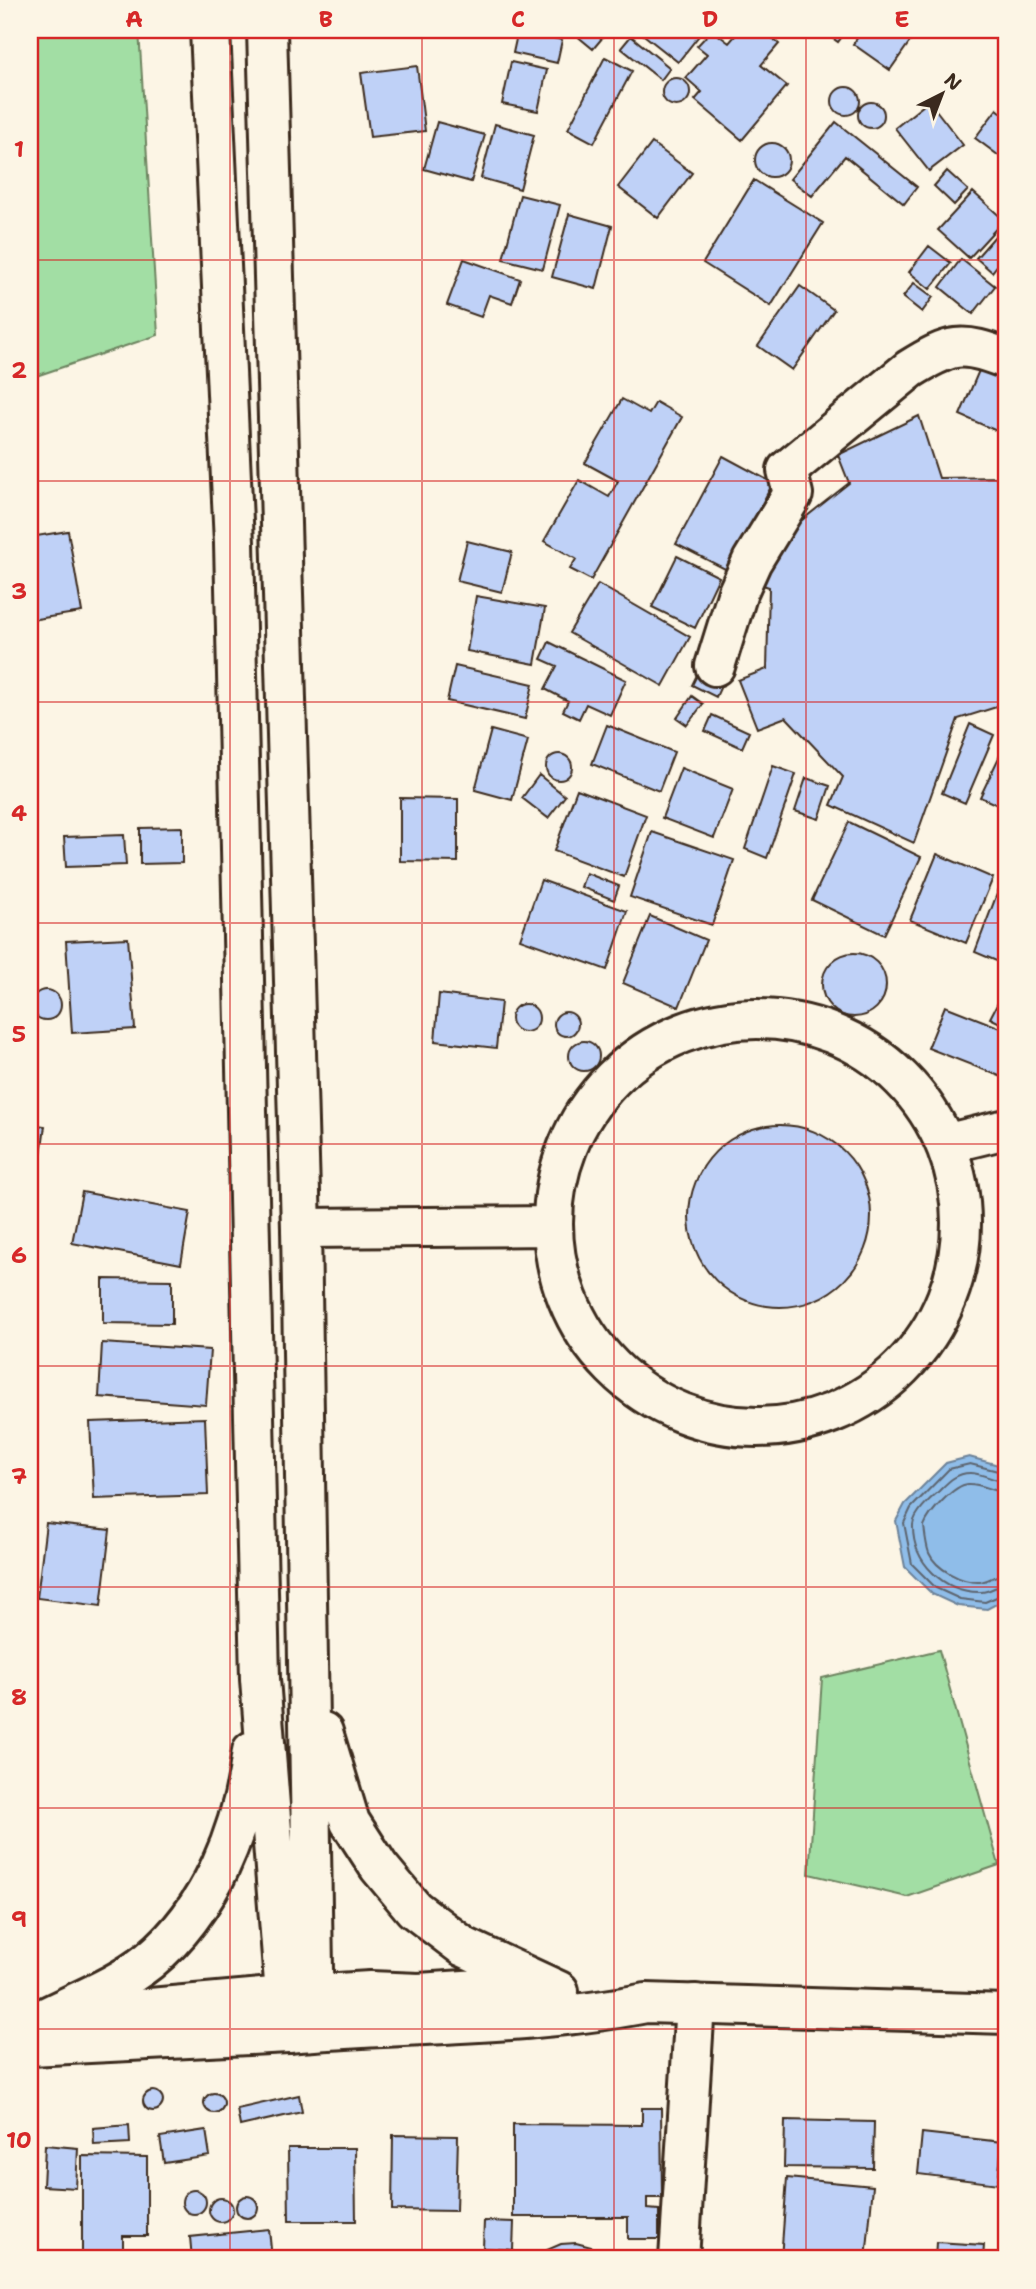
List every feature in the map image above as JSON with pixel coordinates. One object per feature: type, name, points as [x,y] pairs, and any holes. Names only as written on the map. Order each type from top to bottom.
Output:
[{"type":"main road","points":[[210,30],[234,543],[260,1679],[300,2014]]},
{"type":"main road","points":[[267,30],[301,1228],[308,1675],[300,2014]]},
{"type":"main road","points":[[715,666],[738,592],[752,561],[793,494],[787,471],[910,369],[929,357],[957,346],[1006,359]]},
{"type":"main road","points":[[739,1019],[790,1022],[839,1037],[884,1063],[920,1100],[945,1144],[960,1198],[960,1253],[945,1307],[916,1354],[876,1391],[826,1417],[773,1428],[717,1424],[664,1406],[619,1374],[583,1331],[560,1281],[552,1226],[557,1175],[575,1127],[604,1086],[643,1052],[655,1046],[689,1030],[739,1019]]},
{"type":"main road","points":[[945,1144],[1006,1129]]},
{"type":"main road","points":[[301,1228],[552,1226]]},
{"type":"main road","points":[[308,1675],[350,1822],[379,1867],[414,1909],[464,1947],[559,1991]]},
{"type":"main road","points":[[35,2028],[148,1962],[178,1934],[203,1899],[220,1869],[243,1802],[260,1679]]},
{"type":"main road","points":[[300,2014],[370,1991],[419,1993],[509,1987],[610,1994],[646,2003]]},
{"type":"main road","points":[[35,2028],[300,2014],[513,2021],[612,2010],[646,2003],[1006,2014]]},
{"type":"main road","points":[[678,2259],[695,2004]]},
{"type":"green space","points":[[30,30],[139,30],[158,335],[30,378]]},
{"type":"green space","points":[[939,1650],[999,1865],[907,1897],[809,1874],[822,1678]]},
{"type":"water","points":[[969,1457],[1006,1467],[1006,1599],[987,1609],[958,1606],[932,1594],[905,1567],[896,1521],[905,1504],[946,1463]]},
{"type":"building","points":[[518,30],[562,40],[557,63],[513,53]]},
{"type":"building","points":[[570,30],[609,30],[593,49]]},
{"type":"building","points":[[696,30],[701,33],[678,62],[640,32]]},
{"type":"building","points":[[712,30],[729,43],[740,30],[763,30],[779,44],[761,65],[787,86],[742,140],[695,100],[702,92],[686,78],[707,54],[697,46]]},
{"type":"building","points":[[821,30],[847,30],[838,42]]},
{"type":"building","points":[[863,30],[918,30],[890,70],[853,44]]},
{"type":"building","points":[[631,36],[670,68],[661,80],[621,48]]},
{"type":"building","points":[[605,57],[632,71],[594,143],[568,129]]},
{"type":"building","points":[[511,62],[547,70],[538,111],[502,104]]},
{"type":"building","points":[[417,66],[425,131],[370,137],[361,73]]},
{"type":"building","points":[[676,78],[686,82],[690,92],[686,102],[676,106],[666,102],[662,92],[666,82]]},
{"type":"building","points":[[846,87],[856,91],[860,101],[856,111],[846,115],[836,111],[832,101],[836,91]]},
{"type":"building","points":[[929,101],[963,145],[929,171],[895,128]]},
{"type":"building","points":[[871,102],[880,106],[884,115],[880,124],[871,128],[862,124],[858,115],[862,106]]},
{"type":"building","points":[[997,109],[1006,116],[1006,161],[975,138]]},
{"type":"building","points":[[437,122],[485,135],[471,182],[424,169]]},
{"type":"building","points":[[836,122],[917,187],[904,204],[845,156],[812,196],[790,179]]},
{"type":"building","points":[[495,124],[534,135],[520,189],[481,178]]},
{"type":"building","points":[[652,143],[692,173],[658,218],[618,187]]},
{"type":"building","points":[[772,143],[784,148],[789,160],[784,172],[772,177],[760,172],[755,160],[760,148]]},
{"type":"building","points":[[947,171],[968,190],[954,205],[934,186]]},
{"type":"building","points":[[754,180],[823,223],[771,306],[703,263]]},
{"type":"building","points":[[973,192],[1004,220],[969,258],[938,230]]},
{"type":"building","points":[[520,195],[560,205],[543,269],[503,259]]},
{"type":"building","points":[[569,214],[612,226],[596,289],[552,277]]},
{"type":"building","points":[[996,235],[1006,244],[1006,254],[992,272],[976,258]]},
{"type":"building","points":[[929,246],[951,263],[930,289],[909,272]]},
{"type":"building","points":[[464,259],[520,279],[512,303],[489,295],[481,317],[447,305]]},
{"type":"building","points":[[961,259],[995,286],[973,314],[940,287]]},
{"type":"building","points":[[914,283],[933,297],[922,312],[903,297]]},
{"type":"building","points":[[800,286],[834,310],[792,370],[758,346]]},
{"type":"building","points":[[980,368],[1006,380],[1006,435],[960,415]]},
{"type":"building","points":[[622,399],[649,414],[656,402],[682,417],[591,580],[570,569],[576,559],[544,541],[579,480],[609,497],[618,481],[585,463]]},
{"type":"building","points":[[919,416],[939,478],[1006,477],[1006,704],[958,719],[914,843],[831,805],[843,777],[786,717],[757,728],[738,680],[767,669],[769,587],[753,582],[789,515],[802,520],[849,483],[838,455]]},
{"type":"building","points":[[723,456],[773,483],[727,570],[676,544]]},
{"type":"building","points":[[68,531],[82,612],[30,620],[30,537]]},
{"type":"building","points":[[467,541],[512,552],[502,592],[457,581]]},
{"type":"building","points":[[677,556],[719,577],[695,628],[652,607]]},
{"type":"building","points":[[598,584],[690,637],[663,686],[569,633]]},
{"type":"building","points":[[476,596],[545,608],[535,664],[467,651]]},
{"type":"building","points":[[549,642],[626,680],[610,715],[586,704],[579,719],[563,711],[568,701],[545,689],[557,666],[541,659]]},
{"type":"building","points":[[455,666],[533,684],[525,719],[447,701]]},
{"type":"building","points":[[698,673],[721,686],[716,697],[692,685]]},
{"type":"building","points":[[692,696],[703,704],[687,725],[677,718]]},
{"type":"building","points":[[712,715],[749,732],[742,748],[705,731]]},
{"type":"building","points":[[970,724],[994,735],[965,803],[942,793]]},
{"type":"building","points":[[607,725],[674,752],[659,791],[592,764]]},
{"type":"building","points":[[491,730],[528,740],[512,800],[475,790]]},
{"type":"building","points":[[1002,751],[1006,754],[1006,809],[980,797]]},
{"type":"building","points":[[559,754],[568,758],[572,767],[568,776],[559,780],[550,776],[546,767],[550,758]]},
{"type":"building","points":[[773,766],[796,774],[767,858],[745,849]]},
{"type":"building","points":[[681,768],[733,789],[714,838],[662,818]]},
{"type":"building","points":[[539,775],[565,796],[548,818],[522,798]]},
{"type":"building","points":[[806,778],[830,786],[819,819],[795,811]]},
{"type":"building","points":[[577,789],[646,815],[624,877],[554,851]]},
{"type":"building","points":[[400,798],[458,799],[458,862],[400,861]]},
{"type":"building","points":[[849,822],[921,857],[884,935],[812,900]]},
{"type":"building","points":[[182,827],[182,863],[140,864],[140,828]]},
{"type":"building","points":[[652,832],[734,860],[712,925],[630,897]]},
{"type":"building","points":[[124,835],[126,865],[66,867],[64,837]]},
{"type":"building","points":[[937,854],[993,878],[966,943],[910,920]]},
{"type":"building","points":[[586,873],[619,886],[614,900],[581,887]]},
{"type":"building","points":[[541,880],[627,911],[607,970],[520,939]]},
{"type":"building","points":[[1000,886],[1006,889],[1006,965],[975,952]]},
{"type":"building","points":[[650,916],[706,940],[679,1007],[623,983]]},
{"type":"building","points":[[128,938],[135,1029],[72,1033],[66,941]]},
{"type":"building","points":[[848,953],[860,953],[877,962],[884,973],[884,997],[877,1008],[860,1017],[848,1017],[836,1012],[827,1003],[822,991],[822,979],[827,967],[836,958]]},
{"type":"building","points":[[46,990],[57,994],[61,1005],[57,1016],[46,1020],[35,1016],[31,1005],[35,994]]},
{"type":"building","points":[[439,994],[501,1002],[496,1048],[435,1041]]},
{"type":"building","points":[[1001,997],[1006,1000],[1006,1026],[990,1018]]},
{"type":"building","points":[[525,1004],[535,1008],[539,1018],[535,1028],[525,1032],[515,1028],[511,1018],[515,1008]]},
{"type":"building","points":[[945,1006],[1006,1030],[1006,1068],[1002,1077],[928,1048]]},
{"type":"building","points":[[566,1012],[574,1016],[578,1024],[574,1032],[566,1036],[558,1032],[554,1024],[558,1016]]},
{"type":"building","points":[[584,1041],[595,1045],[599,1056],[595,1067],[584,1071],[573,1067],[569,1056],[573,1045]]},
{"type":"building","points":[[30,1124],[45,1126],[39,1168],[30,1167]]},
{"type":"building","points":[[780,1125],[798,1126],[815,1132],[845,1151],[864,1181],[870,1198],[870,1234],[864,1251],[845,1281],[815,1300],[798,1306],[780,1307],[762,1306],[745,1300],[715,1281],[696,1251],[690,1234],[689,1216],[690,1198],[696,1181],[715,1151],[745,1132],[762,1126]]},
{"type":"building","points":[[82,1192],[190,1212],[181,1264],[72,1243]]},
{"type":"building","points":[[103,1279],[172,1280],[172,1324],[103,1323]]},
{"type":"building","points":[[102,1343],[210,1350],[206,1405],[99,1397]]},
{"type":"building","points":[[205,1418],[208,1495],[94,1499],[90,1422]]},
{"type":"building","points":[[46,1523],[110,1530],[101,1606],[37,1598]]},
{"type":"building","points":[[153,2091],[160,2094],[163,2101],[160,2108],[153,2111],[146,2108],[143,2101],[146,2094]]},
{"type":"building","points":[[210,2093],[218,2093],[224,2103],[218,2113],[210,2113],[204,2107],[204,2099]]},
{"type":"building","points":[[299,2095],[302,2112],[240,2126],[237,2109]]},
{"type":"building","points":[[642,2108],[661,2108],[662,2198],[647,2198],[647,2209],[659,2210],[659,2239],[628,2239],[628,2217],[513,2217],[513,2124],[642,2125]]},
{"type":"building","points":[[785,2120],[874,2122],[873,2168],[784,2167]]},
{"type":"building","points":[[129,2125],[130,2143],[94,2145],[93,2128]]},
{"type":"building","points":[[206,2130],[210,2156],[164,2163],[160,2137]]},
{"type":"building","points":[[922,2133],[1002,2142],[998,2184],[918,2174]]},
{"type":"building","points":[[393,2135],[458,2136],[456,2211],[392,2210]]},
{"type":"building","points":[[45,2145],[78,2148],[76,2188],[43,2186]]},
{"type":"building","points":[[288,2148],[355,2148],[356,2221],[289,2221]]},
{"type":"building","points":[[82,2156],[147,2157],[147,2236],[123,2236],[123,2259],[82,2259]]},
{"type":"building","points":[[787,2178],[873,2186],[866,2259],[781,2259]]},
{"type":"building","points":[[189,2190],[199,2190],[206,2197],[206,2207],[199,2214],[189,2214],[182,2207],[182,2197]]},
{"type":"building","points":[[247,2196],[255,2199],[258,2207],[255,2215],[247,2218],[239,2215],[236,2207],[239,2199]]},
{"type":"building","points":[[221,2198],[232,2205],[233,2210],[226,2221],[221,2222],[210,2215],[209,2210],[216,2199]]},
{"type":"building","points":[[484,2221],[514,2222],[513,2250],[483,2248]]},
{"type":"building","points":[[269,2229],[272,2259],[192,2259],[190,2237]]},
{"type":"building","points":[[936,2242],[984,2245],[983,2259],[935,2259]]},
{"type":"building","points":[[576,2243],[591,2247],[605,2259],[539,2259],[547,2250],[561,2244]]},
{"type":"building","points":[[412,2251],[451,2251],[451,2259],[412,2259]]}]
